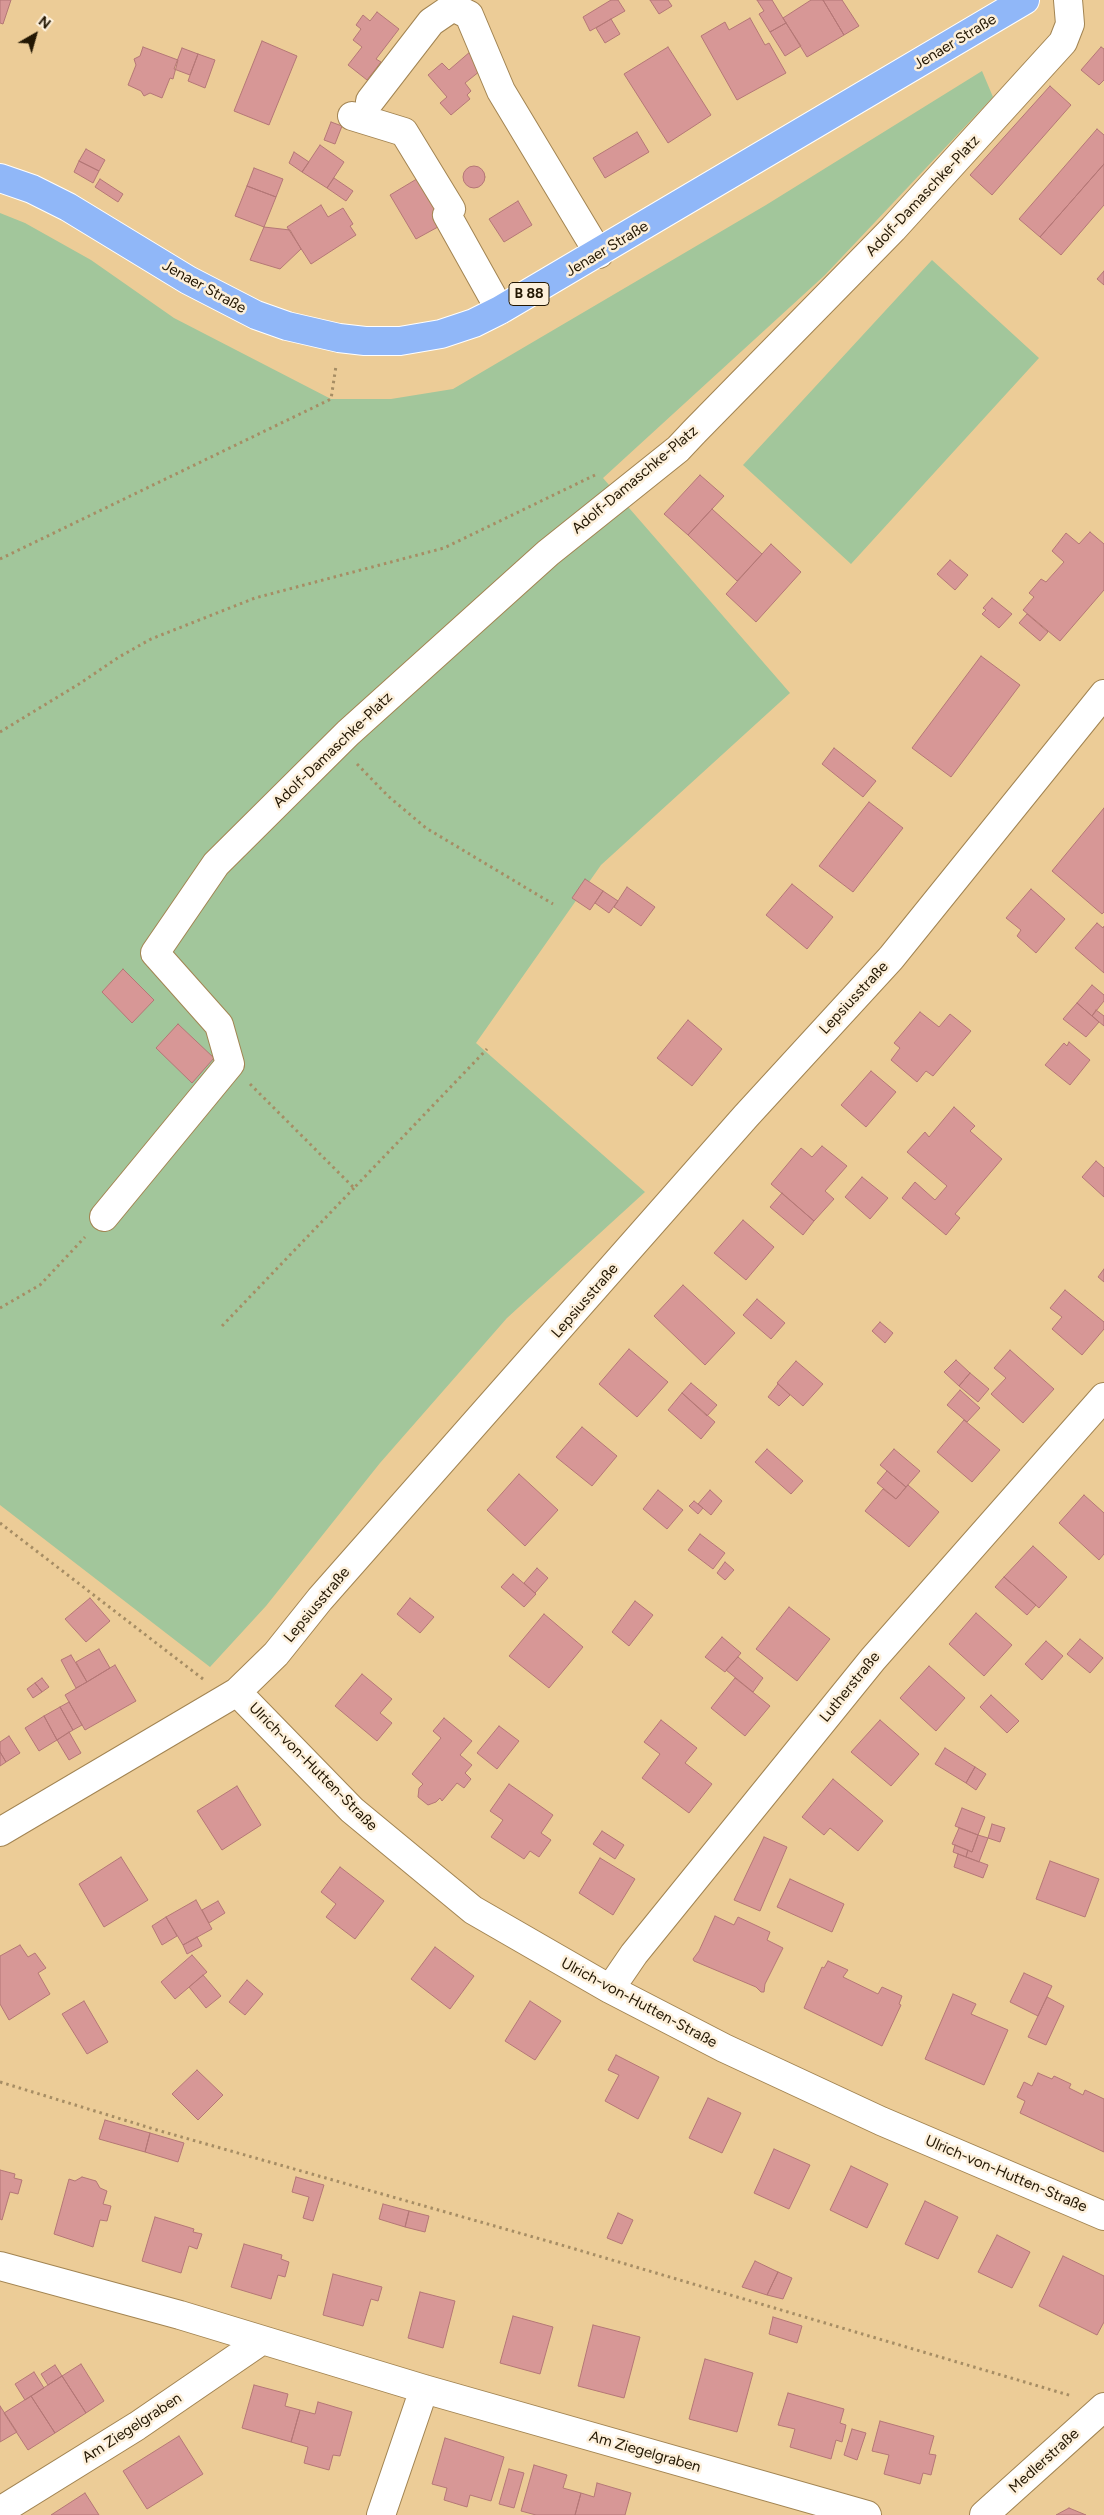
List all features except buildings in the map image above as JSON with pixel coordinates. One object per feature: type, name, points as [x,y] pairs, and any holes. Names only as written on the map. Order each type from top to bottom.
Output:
[{"type":"main road","name":"Jenaer Straße","points":[[0,178],[32,189],[68,207],[188,280],[240,307],[287,326],[339,338],[365,341],[400,341],[441,334],[474,323],[500,310],[599,254],[1016,2]]},
{"type":"street","name":"Adolf-Damaschke-Platz","points":[[230,1064],[219,1025],[155,953],[216,864],[339,741],[548,553],[678,449],[893,229],[1063,42],[1070,24],[1068,0]]},
{"type":"street","points":[[500,310],[446,214],[451,208],[404,132],[361,108],[431,22],[453,7],[469,15],[501,91],[599,254]]},
{"type":"street","name":"Lepsiusstraße","points":[[0,1832],[237,1692],[276,1654],[320,1599],[746,1116],[891,958],[1104,694]]},
{"type":"street","points":[[104,1217],[230,1064]]},
{"type":"street","name":"Lutherstraße","points":[[610,1989],[634,1954],[873,1659],[1104,1397]]},
{"type":"street","name":"Ulrich-von-Hutten-Straße","points":[[237,1692],[352,1810],[473,1910],[610,1989],[759,2065],[881,2121],[1104,2216]]},
{"type":"street","name":"Am Ziegelgraben","points":[[0,2266],[180,2315],[261,2341],[867,2515]]},
{"type":"street","name":"Am Ziegelgraben","points":[[0,2511],[137,2426],[261,2341]]},
{"type":"street","points":[[381,2515],[424,2388]]},
{"type":"street","name":"Medlerstraße","points":[[984,2515],[1104,2407]]},
{"type":"path","points":[[0,559],[331,399],[339,338]]},
{"type":"path","points":[[0,732],[79,684],[118,656],[151,639],[255,598],[444,548],[603,471]]},
{"type":"path","points":[[339,741],[352,758],[388,796],[426,828],[553,904]]},
{"type":"path","points":[[222,1326],[487,1049]]},
{"type":"path","points":[[230,1064],[354,1188]]},
{"type":"path","points":[[0,1308],[40,1284],[104,1217]]},
{"type":"path","points":[[0,1523],[207,1681],[199,1696],[203,1713]]},
{"type":"path","points":[[0,2082],[148,2127],[549,2242],[1076,2397]]},
{"type":"green space","points":[[982,71],[993,97],[825,275],[603,478],[790,693],[601,865],[476,1043],[645,1192],[507,1318],[380,1463],[266,1606],[210,1667],[0,1505],[0,213],[25,223],[91,260],[174,318],[331,399],[391,399],[453,389],[766,205]]},
{"type":"green space","points":[[932,260],[1039,358],[851,564],[743,465]]}]
